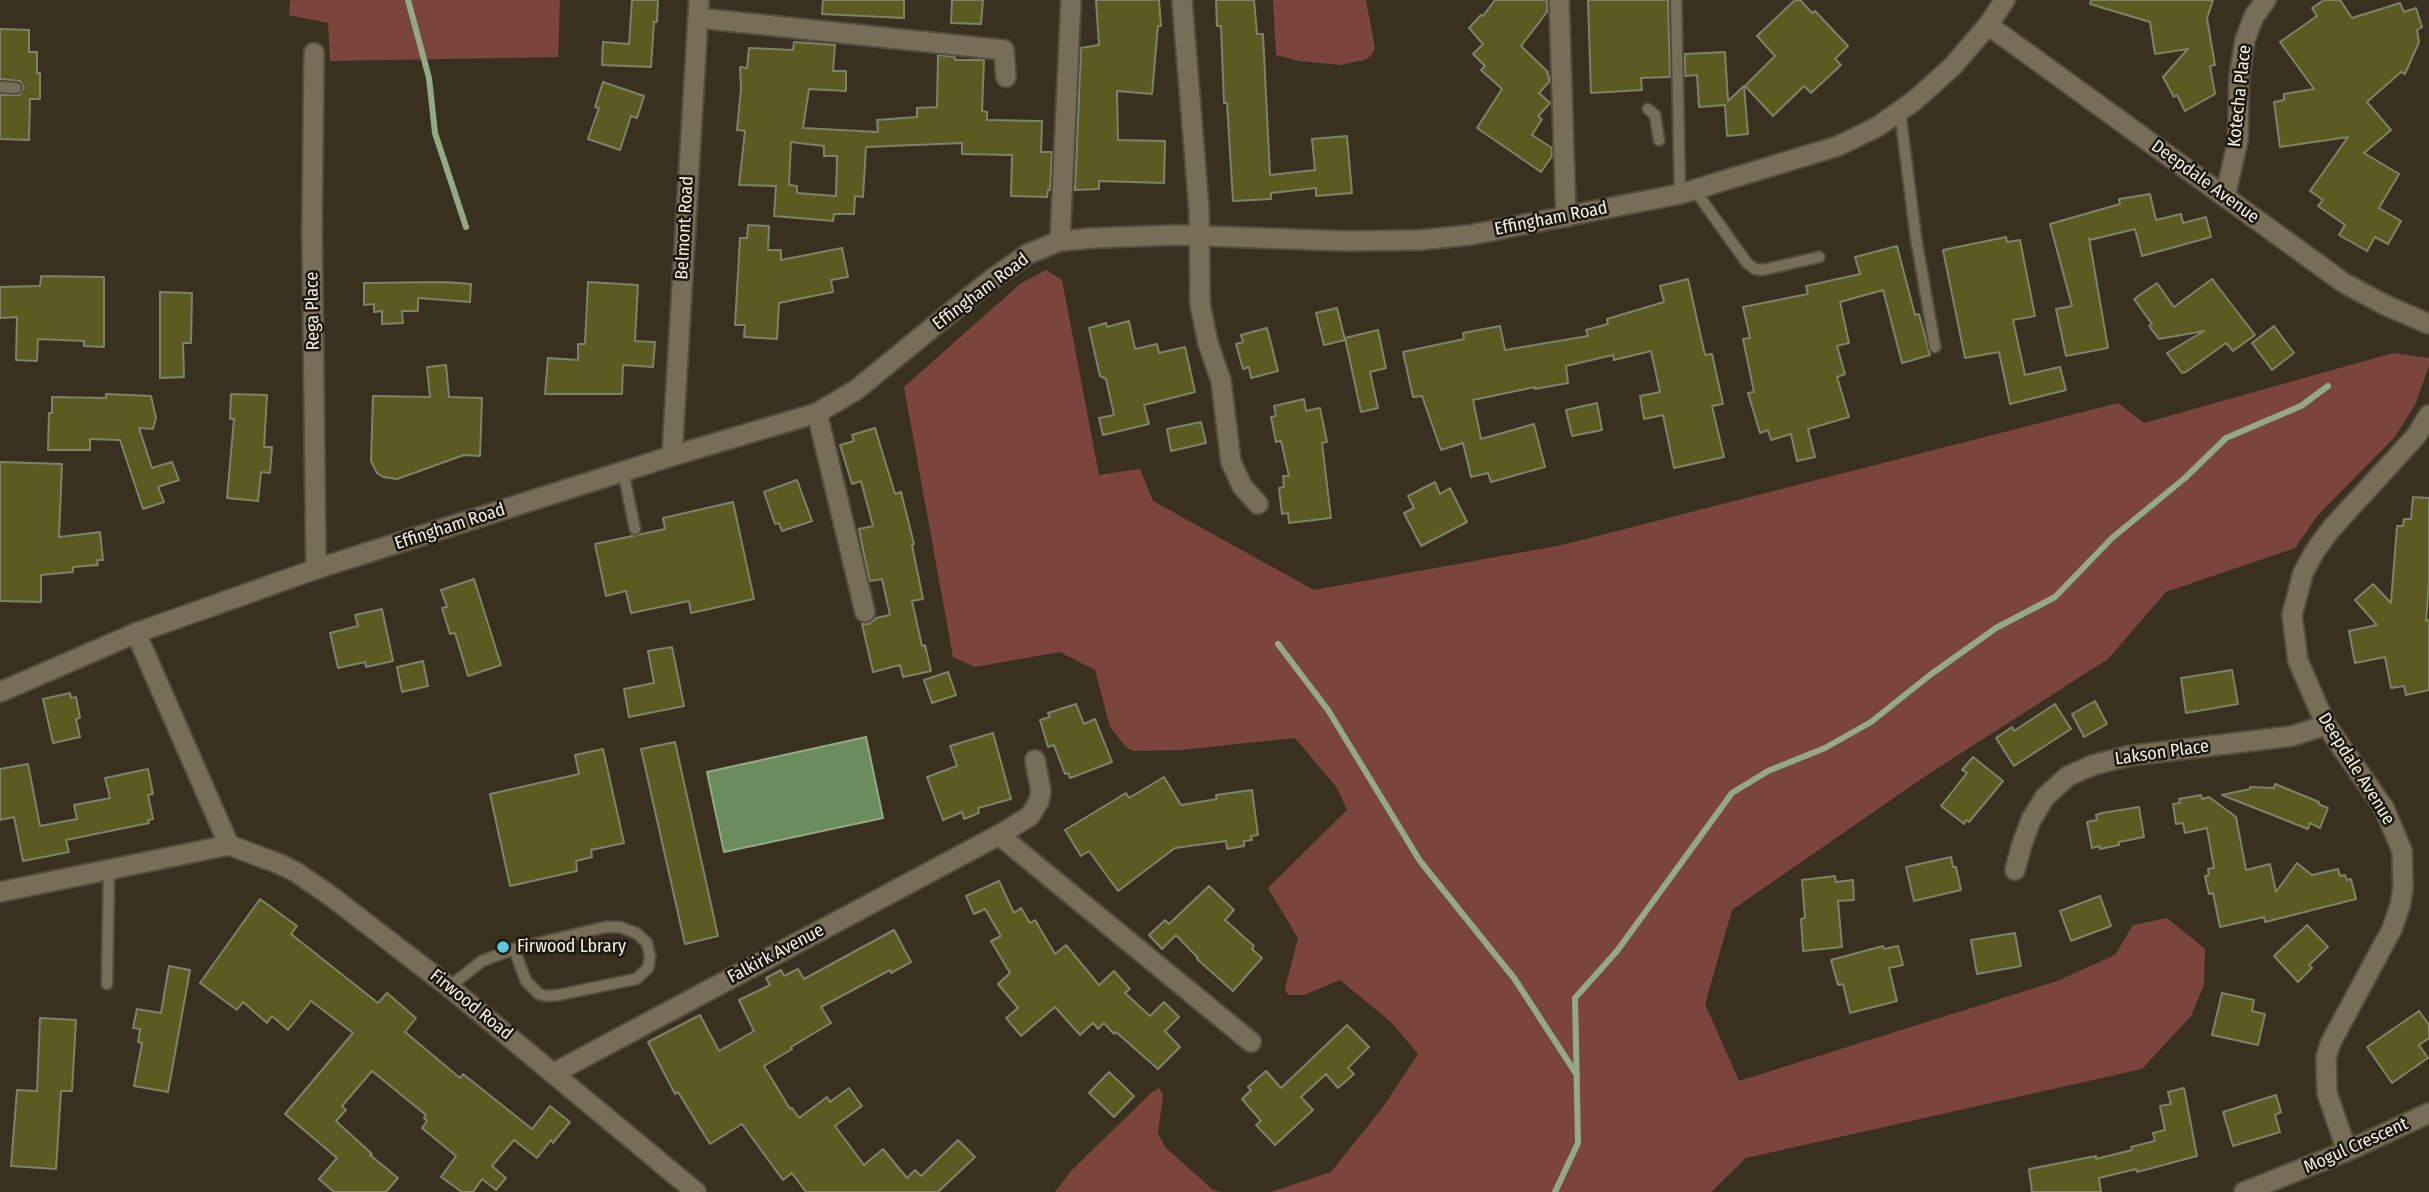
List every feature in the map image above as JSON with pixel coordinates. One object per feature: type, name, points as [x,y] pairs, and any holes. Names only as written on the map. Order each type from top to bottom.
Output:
[{"type":"street","points":[[1060,242],[1071,0]]},
{"type":"street","points":[[1182,0],[1199,209],[1200,304],[1208,343],[1221,381],[1231,462],[1242,485],[1258,504]]},
{"type":"street","points":[[1559,0],[1566,216]]},
{"type":"street","name":"Effingham Road","points":[[0,692],[136,633],[316,569],[671,456],[817,413],[856,390],[988,282],[1028,254],[1060,242],[1093,238],[1199,236],[1346,241],[1420,240],[1470,234],[1687,192],[1838,146],[1877,127],[1954,66],[2005,0]]},
{"type":"street","name":"Kotecha Place","points":[[2225,197],[2238,140],[2239,78],[2245,40],[2254,16],[2266,0]]},
{"type":"street","points":[[698,9],[1004,50],[1006,77]]},
{"type":"street","name":"Belmont Road","points":[[671,456],[698,9]]},
{"type":"street","name":"Deepdale Avenue","points":[[1988,25],[2344,283],[2385,306],[2429,324]]},
{"type":"street","name":"Rega Place","points":[[314,53],[312,231],[316,569]]},
{"type":"street","points":[[817,413],[865,612]]},
{"type":"street","name":"Deepdale Avenue","points":[[2347,1151],[2327,1093],[2326,1057],[2331,1042],[2392,929],[2400,906],[2404,871],[2402,851],[2384,808],[2326,726],[2298,661],[2292,615],[2303,573],[2315,551],[2331,529],[2416,436],[2429,415]]},
{"type":"street","points":[[0,892],[229,845],[136,633]]},
{"type":"street","name":"Lakson Place","points":[[2015,870],[2031,820],[2045,797],[2068,776],[2093,765],[2128,755],[2292,736],[2326,726]]},
{"type":"street","name":"Falkirk Avenue","points":[[554,1073],[1030,816],[1037,806],[1041,790],[1035,760]]},
{"type":"street","points":[[999,835],[1251,1042]]},
{"type":"street","name":"Firwood Road","points":[[229,845],[296,872],[332,897],[449,986],[696,1192]]},
{"type":"street","name":"Mogul Crescent","points":[[2251,1191],[2429,1113]]},
{"type":"lane","points":[[1676,0],[1687,192],[1755,269],[1763,270],[1819,257]]},
{"type":"lane","points":[[0,87],[16,88]]},
{"type":"lane","points":[[1648,109],[1655,115],[1659,140]]},
{"type":"lane","points":[[1900,111],[1916,238],[1935,347]]},
{"type":"lane","points":[[623,471],[635,529]]},
{"type":"lane","points":[[107,984],[109,869]]},
{"type":"lane","points":[[449,986],[482,961],[514,949],[575,934],[620,927],[642,938],[650,957],[648,968],[636,979],[546,996],[529,986],[514,949]]},
{"type":"shaded area","points":[[290,0],[560,0],[558,57],[330,61],[328,23],[289,15]]},
{"type":"shaded area","points":[[1273,0],[1366,0],[1375,48],[1371,56],[1340,65],[1299,61],[1276,55]]},
{"type":"shaded area","points":[[1046,270],[1062,280],[1099,475],[1140,469],[1153,501],[1314,590],[1562,545],[2118,403],[2144,423],[2393,353],[2429,358],[2429,366],[2415,405],[2394,438],[2318,515],[2295,548],[2166,592],[2108,659],[1927,775],[1732,910],[1705,1004],[1739,1081],[2057,981],[2115,955],[2133,925],[2167,918],[2205,949],[2204,985],[2191,1016],[2142,1069],[1746,1158],[1711,1192],[1271,1192],[1331,1172],[1383,1107],[1418,1054],[1391,1022],[1340,980],[1304,995],[1288,995],[1285,988],[1298,938],[1268,888],[1347,810],[1337,788],[1295,738],[1181,750],[1133,751],[1126,747],[1110,727],[1095,670],[1060,652],[975,667],[953,657],[904,387],[1020,284]]},
{"type":"shaded area","points":[[866,737],[883,818],[724,852],[707,772]]},
{"type":"shaded area","points":[[1159,1088],[1163,1095],[1158,1133],[1165,1147],[1213,1190],[1221,1192],[1055,1192],[1071,1171]]},
{"type":"building","points":[[632,0],[658,0],[651,67],[602,65],[603,42],[629,44]]},
{"type":"building","points":[[823,0],[904,0],[904,18],[822,14]]},
{"type":"building","points":[[952,0],[983,0],[981,24],[951,23]]},
{"type":"building","points":[[1096,0],[1159,0],[1161,26],[1158,26],[1152,94],[1117,91],[1118,140],[1165,141],[1164,183],[1099,181],[1099,189],[1075,190],[1081,48],[1099,45]]},
{"type":"building","points":[[1216,0],[1254,0],[1257,34],[1263,34],[1270,175],[1315,170],[1312,139],[1347,136],[1352,193],[1316,196],[1316,188],[1271,193],[1271,199],[1233,201],[1227,103],[1224,103],[1221,26],[1217,26]]},
{"type":"building","points":[[1495,0],[1547,0],[1547,12],[1521,46],[1549,76],[1549,82],[1539,93],[1550,103],[1538,116],[1542,119],[1532,135],[1552,148],[1552,156],[1541,172],[1477,128],[1502,89],[1481,70],[1485,66],[1473,54],[1483,44],[1469,28]]},
{"type":"building","points":[[1588,0],[1668,0],[1670,77],[1641,78],[1642,90],[1591,93]]},
{"type":"building","points":[[1795,0],[1800,0],[1812,13],[1815,11],[1848,46],[1835,59],[1841,65],[1811,93],[1804,86],[1773,116],[1745,86],[1775,56],[1757,36]]},
{"type":"building","points":[[2091,0],[2213,0],[2207,18],[2215,65],[2210,66],[2215,94],[2185,111],[2163,77],[2188,49],[2155,54],[2150,22],[2090,4]]},
{"type":"building","points":[[2324,0],[2340,0],[2352,18],[2400,3],[2404,12],[2416,8],[2422,27],[2417,30],[2419,42],[2405,74],[2401,72],[2367,102],[2391,130],[2364,153],[2399,174],[2379,208],[2401,221],[2388,244],[2375,237],[2367,251],[2339,235],[2345,225],[2318,206],[2323,200],[2310,191],[2348,137],[2280,147],[2274,102],[2284,100],[2284,94],[2314,89],[2280,42],[2317,16],[2312,8]]},
{"type":"building","points":[[0,29],[29,30],[29,52],[37,52],[40,99],[30,99],[29,140],[0,139],[0,95],[19,95],[24,88],[20,81],[0,79]]},
{"type":"building","points":[[794,42],[835,45],[833,71],[846,71],[846,91],[809,89],[803,128],[878,132],[877,120],[917,117],[917,108],[937,107],[938,55],[955,57],[955,60],[984,60],[982,111],[987,112],[987,120],[1042,121],[1041,152],[1052,152],[1050,190],[1047,197],[1011,196],[1012,155],[962,154],[962,143],[866,147],[863,197],[855,196],[854,214],[834,214],[833,221],[774,216],[776,186],[739,185],[745,131],[737,130],[740,67],[747,68],[749,48],[793,50]],"holes":[[[791,142],[824,146],[824,156],[837,156],[836,196],[797,193],[797,186],[789,185]]]},
{"type":"building","points":[[1725,52],[1728,101],[1744,86],[1748,134],[1727,136],[1725,105],[1699,107],[1697,75],[1685,76],[1685,54]]},
{"type":"building","points":[[603,82],[644,96],[637,118],[631,116],[620,150],[588,139],[599,108],[595,107]]},
{"type":"building","points":[[2150,194],[2156,220],[2181,214],[2183,223],[2206,217],[2211,237],[2142,256],[2135,229],[2090,240],[2089,238],[2108,348],[2066,356],[2056,309],[2072,306],[2050,224],[2120,204],[2119,199]]},
{"type":"building","points":[[748,225],[769,226],[768,250],[781,250],[781,260],[842,248],[848,277],[831,280],[833,292],[779,303],[777,339],[744,337],[745,325],[735,325],[740,238],[747,238]]},
{"type":"building","points":[[2006,237],[2007,242],[2020,240],[2035,316],[2013,320],[2025,375],[2060,367],[2066,390],[2010,404],[1999,352],[1965,358],[1943,250]]},
{"type":"building","points":[[1897,246],[1915,315],[1919,314],[1930,355],[1902,363],[1883,290],[1840,302],[1849,343],[1837,346],[1845,374],[1837,377],[1849,417],[1808,429],[1815,457],[1797,461],[1791,434],[1771,440],[1768,430],[1760,433],[1748,393],[1754,392],[1743,339],[1750,338],[1743,307],[1808,294],[1806,286],[1860,274],[1855,257]]},
{"type":"building","points":[[41,276],[104,277],[104,347],[84,346],[84,341],[38,339],[37,361],[16,360],[17,317],[0,318],[0,287],[40,286]]},
{"type":"building","points":[[1688,279],[1705,355],[1712,354],[1723,404],[1712,406],[1724,457],[1674,468],[1663,415],[1644,419],[1640,396],[1660,392],[1651,351],[1614,360],[1613,355],[1566,366],[1568,383],[1473,400],[1481,439],[1534,424],[1545,467],[1491,482],[1488,473],[1471,477],[1463,443],[1441,450],[1422,396],[1413,397],[1403,352],[1464,339],[1463,333],[1500,326],[1505,350],[1588,336],[1586,330],[1608,324],[1607,319],[1664,302],[1660,286]]},
{"type":"building","points":[[2212,279],[2255,335],[2233,351],[2226,343],[2182,373],[2167,353],[2204,331],[2159,339],[2134,299],[2157,283],[2174,307]]},
{"type":"building","points":[[588,282],[638,285],[635,341],[655,342],[653,367],[623,365],[622,394],[545,394],[548,358],[578,360],[578,344],[585,344]]},
{"type":"building","points":[[364,283],[471,284],[470,302],[418,298],[418,311],[402,311],[403,323],[382,324],[382,311],[374,312],[374,304],[364,305]]},
{"type":"building","points":[[160,292],[192,293],[191,343],[183,343],[184,377],[160,378]]},
{"type":"building","points":[[1337,308],[1345,340],[1324,345],[1316,313]]},
{"type":"building","points":[[1129,321],[1135,349],[1157,344],[1159,353],[1185,347],[1195,392],[1144,405],[1149,424],[1103,435],[1099,418],[1114,415],[1106,379],[1100,376],[1089,328],[1106,323],[1107,327]]},
{"type":"building","points":[[2274,326],[2294,353],[2272,370],[2252,343]]},
{"type":"building","points":[[1267,328],[1278,371],[1251,378],[1249,367],[1243,369],[1236,344],[1243,342],[1241,335]]},
{"type":"building","points":[[1378,330],[1386,368],[1370,372],[1378,408],[1361,412],[1345,338]]},
{"type":"building","points":[[446,365],[449,397],[482,398],[480,456],[464,455],[397,479],[383,477],[377,473],[371,461],[373,396],[430,397],[427,367]]},
{"type":"building","points":[[106,394],[151,396],[156,418],[153,429],[139,428],[152,468],[172,462],[179,480],[158,487],[164,502],[143,509],[120,440],[90,439],[90,450],[48,450],[52,397],[106,398]]},
{"type":"building","points":[[231,394],[267,395],[264,447],[272,447],[270,473],[261,472],[258,501],[227,498],[234,419],[230,419]]},
{"type":"building","points":[[1304,399],[1306,411],[1320,408],[1327,442],[1322,443],[1331,518],[1289,523],[1288,513],[1282,514],[1279,488],[1284,487],[1283,476],[1289,476],[1281,441],[1276,442],[1271,417],[1276,416],[1274,406]]},
{"type":"building","points":[[1597,403],[1602,430],[1572,436],[1566,410]]},
{"type":"building","points":[[1201,422],[1206,443],[1171,451],[1167,429]]},
{"type":"building","points":[[875,428],[895,494],[901,492],[914,544],[912,545],[923,599],[912,601],[922,646],[925,645],[931,671],[903,677],[900,665],[873,672],[862,624],[869,624],[876,618],[890,615],[882,579],[870,581],[865,559],[859,529],[873,526],[861,481],[852,484],[840,445],[854,441],[852,435]]},
{"type":"building","points":[[0,462],[62,464],[59,537],[100,532],[103,560],[97,560],[98,565],[73,567],[73,572],[41,575],[41,602],[0,601]]},
{"type":"building","points":[[797,480],[812,521],[782,531],[779,523],[775,524],[764,492]]},
{"type":"building","points":[[1435,482],[1440,494],[1450,488],[1467,522],[1421,546],[1404,513],[1414,508],[1408,496]]},
{"type":"building","points":[[2413,497],[2429,498],[2426,621],[2429,620],[2429,690],[2406,695],[2404,686],[2391,688],[2385,657],[2355,663],[2349,631],[2377,625],[2355,600],[2373,584],[2391,603],[2397,526],[2403,526],[2404,519],[2411,519]]},
{"type":"building","points":[[733,502],[754,599],[691,613],[689,601],[631,613],[626,591],[606,596],[595,544],[665,529],[663,518]]},
{"type":"building","points":[[474,579],[501,665],[468,676],[455,633],[450,634],[442,608],[447,607],[441,590]]},
{"type":"building","points":[[382,609],[393,661],[366,667],[365,662],[338,668],[330,633],[358,626],[355,615]]},
{"type":"building","points":[[672,647],[684,706],[629,717],[624,689],[654,683],[648,651]]},
{"type":"building","points":[[423,661],[428,686],[402,692],[397,667]]},
{"type":"building","points":[[2232,670],[2238,704],[2186,713],[2181,678]]},
{"type":"building","points":[[948,672],[956,695],[932,703],[924,680]]},
{"type":"building","points":[[70,693],[71,698],[76,697],[80,718],[76,719],[80,737],[53,743],[43,699]]},
{"type":"building","points":[[2095,701],[2107,724],[2084,737],[2072,714]]},
{"type":"building","points":[[1076,704],[1084,724],[1095,719],[1112,762],[1070,778],[1068,773],[1065,774],[1054,745],[1048,747],[1040,720],[1050,717],[1048,713]]},
{"type":"building","points":[[2055,704],[2071,729],[2014,766],[1996,738],[2012,727],[2014,731]]},
{"type":"building","points":[[993,733],[1011,799],[978,808],[979,813],[964,819],[962,812],[943,820],[927,777],[957,766],[950,746]]},
{"type":"building","points":[[675,742],[718,936],[685,944],[641,749]]},
{"type":"building","points":[[603,749],[624,843],[591,850],[592,857],[576,861],[577,871],[510,886],[490,794],[579,774],[575,755]]},
{"type":"building","points":[[1973,757],[2003,781],[1969,822],[1966,820],[1964,824],[1941,806],[1967,773],[1962,770]]},
{"type":"building","points":[[28,764],[40,826],[77,819],[74,805],[110,798],[105,778],[148,769],[153,794],[148,795],[153,819],[148,820],[149,823],[66,840],[69,852],[23,861],[14,817],[0,820],[0,769]]},
{"type":"building","points":[[1164,777],[1181,805],[1217,799],[1216,795],[1252,790],[1258,835],[1251,836],[1252,840],[1244,841],[1244,846],[1227,849],[1226,841],[1175,848],[1118,891],[1089,851],[1081,856],[1065,830],[1126,793],[1129,798]]},
{"type":"building","points":[[2275,784],[2328,808],[2320,828],[2310,823],[2308,829],[2222,795],[2250,787],[2274,788]]},
{"type":"building","points":[[2201,795],[2202,799],[2209,797],[2236,817],[2246,870],[2270,864],[2276,892],[2297,863],[2312,875],[2338,869],[2340,876],[2345,875],[2347,880],[2351,879],[2356,899],[2265,922],[2264,917],[2220,927],[2213,893],[2209,894],[2205,876],[2209,875],[2208,869],[2214,868],[2207,828],[2185,833],[2183,823],[2176,824],[2173,804],[2180,803],[2179,799]]},
{"type":"building","points":[[2139,807],[2144,837],[2119,842],[2119,845],[2092,848],[2087,822],[2097,820],[2096,815],[2102,813]]},
{"type":"building","points":[[1951,857],[1961,890],[1914,901],[1906,867]]},
{"type":"building","points":[[1835,876],[1836,882],[1853,880],[1854,900],[1838,901],[1842,947],[1803,951],[1801,919],[1805,918],[1802,880]]},
{"type":"building","points":[[999,881],[1014,913],[1021,908],[1030,923],[1035,920],[1055,954],[1066,945],[1099,985],[1114,971],[1130,989],[1125,993],[1150,1016],[1164,1002],[1179,1017],[1165,1031],[1180,1047],[1158,1069],[1104,1023],[1098,1029],[1093,1023],[1080,1035],[1055,1007],[1021,1036],[1006,1018],[1018,1008],[998,984],[1010,973],[991,941],[1001,936],[985,909],[974,914],[966,896]]},
{"type":"building","points":[[1209,886],[1234,910],[1225,920],[1254,946],[1252,949],[1262,958],[1233,991],[1197,959],[1176,935],[1162,949],[1149,935],[1165,920],[1169,924]]},
{"type":"building","points":[[2100,896],[2111,926],[2071,941],[2060,911]]},
{"type":"building","points":[[260,899],[297,926],[291,934],[378,1003],[387,993],[416,1018],[405,1032],[460,1078],[463,1074],[532,1129],[550,1106],[570,1122],[537,1158],[514,1140],[492,1166],[506,1178],[496,1190],[482,1179],[473,1192],[462,1192],[441,1177],[456,1156],[422,1128],[427,1121],[424,1118],[426,1115],[372,1071],[342,1106],[346,1110],[336,1121],[398,1178],[386,1192],[334,1192],[319,1179],[337,1158],[285,1114],[353,1033],[311,1001],[288,1030],[272,1016],[267,1023],[243,1002],[237,1010],[200,983]]},
{"type":"building","points":[[2307,925],[2328,947],[2309,965],[2312,968],[2298,982],[2274,956]]},
{"type":"building","points":[[894,930],[911,962],[891,973],[890,970],[821,1007],[831,1023],[764,1066],[790,1109],[792,1108],[799,1118],[827,1097],[830,1102],[849,1088],[862,1106],[835,1126],[864,1165],[883,1149],[907,1178],[915,1170],[921,1176],[958,1140],[975,1157],[938,1192],[806,1192],[792,1173],[783,1180],[742,1124],[710,1144],[678,1092],[675,1094],[648,1042],[700,1015],[719,1051],[754,1031],[739,1000],[770,985],[766,978],[781,970],[784,976],[798,969],[804,979]]},
{"type":"building","points":[[2015,933],[2021,966],[1977,974],[1971,940]]},
{"type":"building","points":[[1883,946],[1884,949],[1898,946],[1903,965],[1889,968],[1897,1001],[1850,1013],[1843,984],[1838,985],[1831,960]]},
{"type":"building","points":[[169,966],[190,970],[168,1092],[134,1086],[142,1043],[138,1042],[140,1029],[133,1028],[137,1009],[161,1013]]},
{"type":"building","points":[[2222,993],[2254,1000],[2252,1011],[2265,1014],[2258,1045],[2212,1035]]},
{"type":"building","points":[[2419,1011],[2429,1025],[2429,1038],[2419,1045],[2428,1058],[2392,1083],[2367,1047]]},
{"type":"building","points":[[40,1018],[76,1020],[72,1091],[61,1091],[56,1169],[11,1166],[17,1090],[37,1091]]},
{"type":"building","points":[[1347,1025],[1369,1047],[1348,1068],[1354,1074],[1338,1088],[1326,1074],[1301,1097],[1313,1110],[1275,1145],[1256,1125],[1261,1121],[1242,1099],[1251,1090],[1248,1087],[1266,1071],[1281,1088]]},
{"type":"building","points":[[1109,1072],[1134,1096],[1114,1117],[1089,1093]]},
{"type":"building","points":[[2184,1088],[2197,1156],[2137,1172],[2136,1169],[2099,1178],[2101,1192],[2032,1192],[2029,1169],[2096,1156],[2096,1159],[2155,1141],[2153,1133],[2165,1130],[2160,1106],[2171,1104],[2168,1092]]},
{"type":"building","points":[[2276,1095],[2281,1112],[2275,1115],[2280,1132],[2233,1146],[2223,1112]]},
{"type":"waterway","points":[[408,0],[429,78],[435,133],[466,227]]},
{"type":"waterway","points":[[1555,1192],[1578,1143],[1575,998],[1617,951],[1732,793],[1768,771],[1825,748],[1871,722],[1930,675],[1996,628],[2055,597],[2112,538],[2185,478],[2226,438],[2301,406],[2328,386]]},
{"type":"waterway","points":[[1278,644],[1328,710],[1420,861],[1514,978],[1577,1075]]},
{"type":"place","name":"Firwood Lbrary","points":[[503,947]]}]
